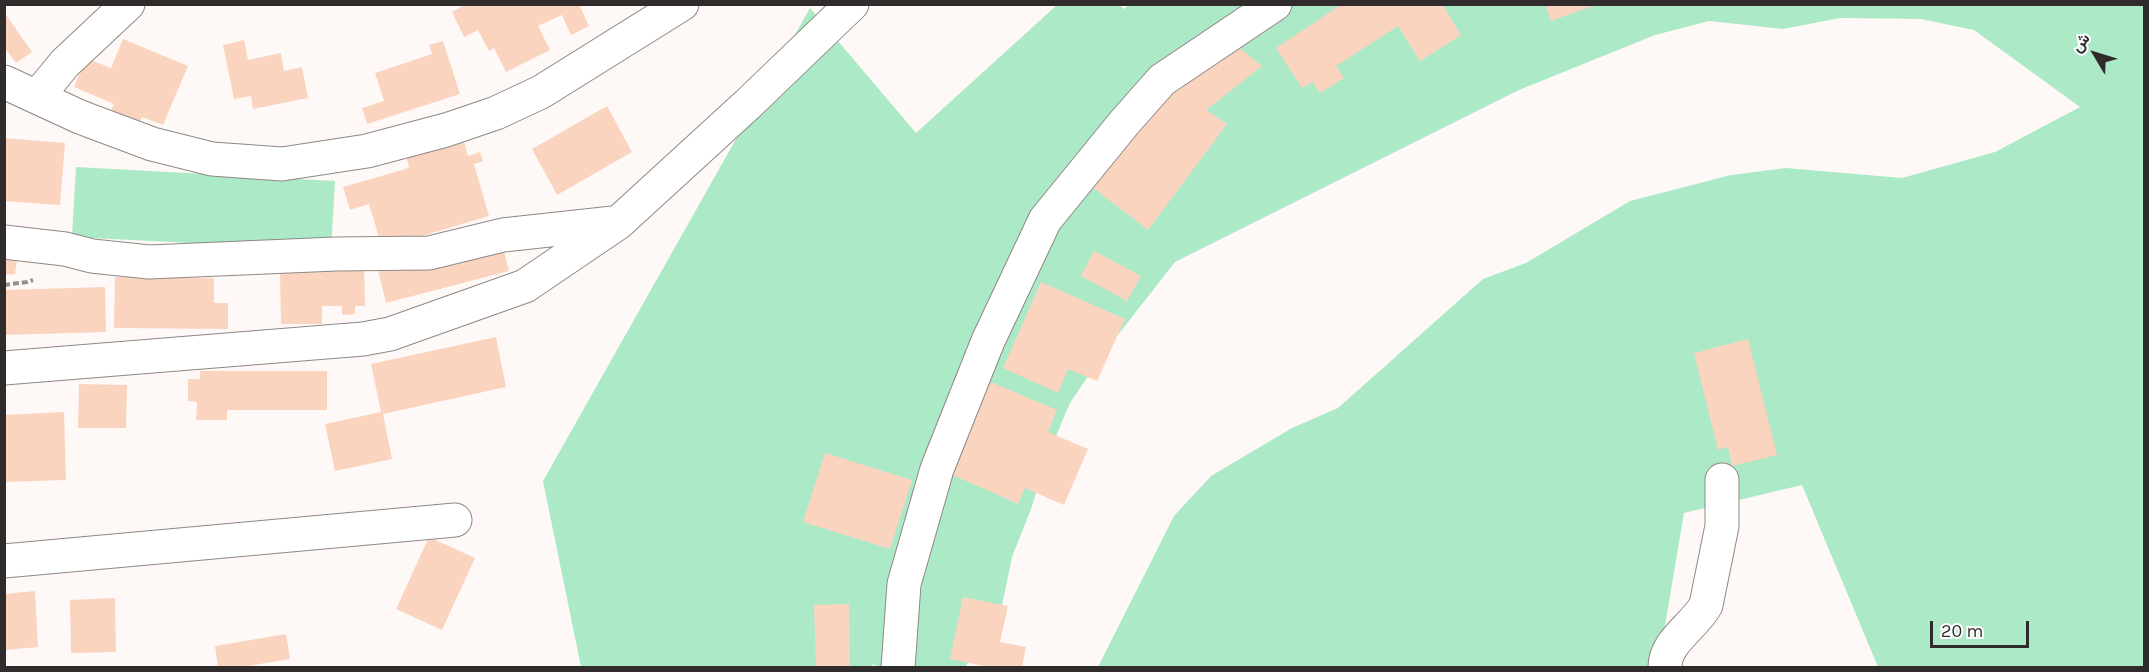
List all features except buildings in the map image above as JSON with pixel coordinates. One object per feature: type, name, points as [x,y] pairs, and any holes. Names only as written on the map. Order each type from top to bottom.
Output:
[{"type":"street","points":[[37,97],[65,63],[128,4]]},
{"type":"street","points":[[4,82],[80,117],[152,144],[212,159],[282,164],[367,151],[446,130],[496,113],[541,92],[682,4]]},
{"type":"street","points":[[4,368],[363,339],[390,334],[525,286],[618,223],[748,104],[852,4]]},
{"type":"street","points":[[898,668],[904,584],[937,469],[988,341],[1045,220],[1162,80],[1275,4]]},
{"type":"street","points":[[4,242],[66,249],[92,256],[149,262],[336,254],[429,253],[503,235],[618,223]]},
{"type":"street","points":[[1665,668],[1669,650],[1701,616],[1706,605],[1722,526],[1722,480]]},
{"type":"street","points":[[4,561],[455,520]]},
{"type":"green space","points":[[1130,4],[2144,5],[2144,667],[1878,667],[1802,485],[1684,513],[1658,667],[1098,667],[1174,516],[1211,476],[1292,428],[1338,408],[1483,279],[1526,263],[1630,201],[1731,175],[1786,168],[1902,178],[1995,152],[2080,107],[1974,30],[1921,19],[1840,18],[1783,29],[1709,21],[1655,35],[1519,90],[1175,262],[1103,354],[1070,403],[1048,455],[1031,509],[1012,557],[1001,610],[965,667],[881,668],[873,664],[871,668],[581,667],[543,481],[810,8],[916,133],[1057,5],[1119,5],[1124,9]]},
{"type":"green space","points":[[76,167],[335,181],[331,250],[72,237]]}]
